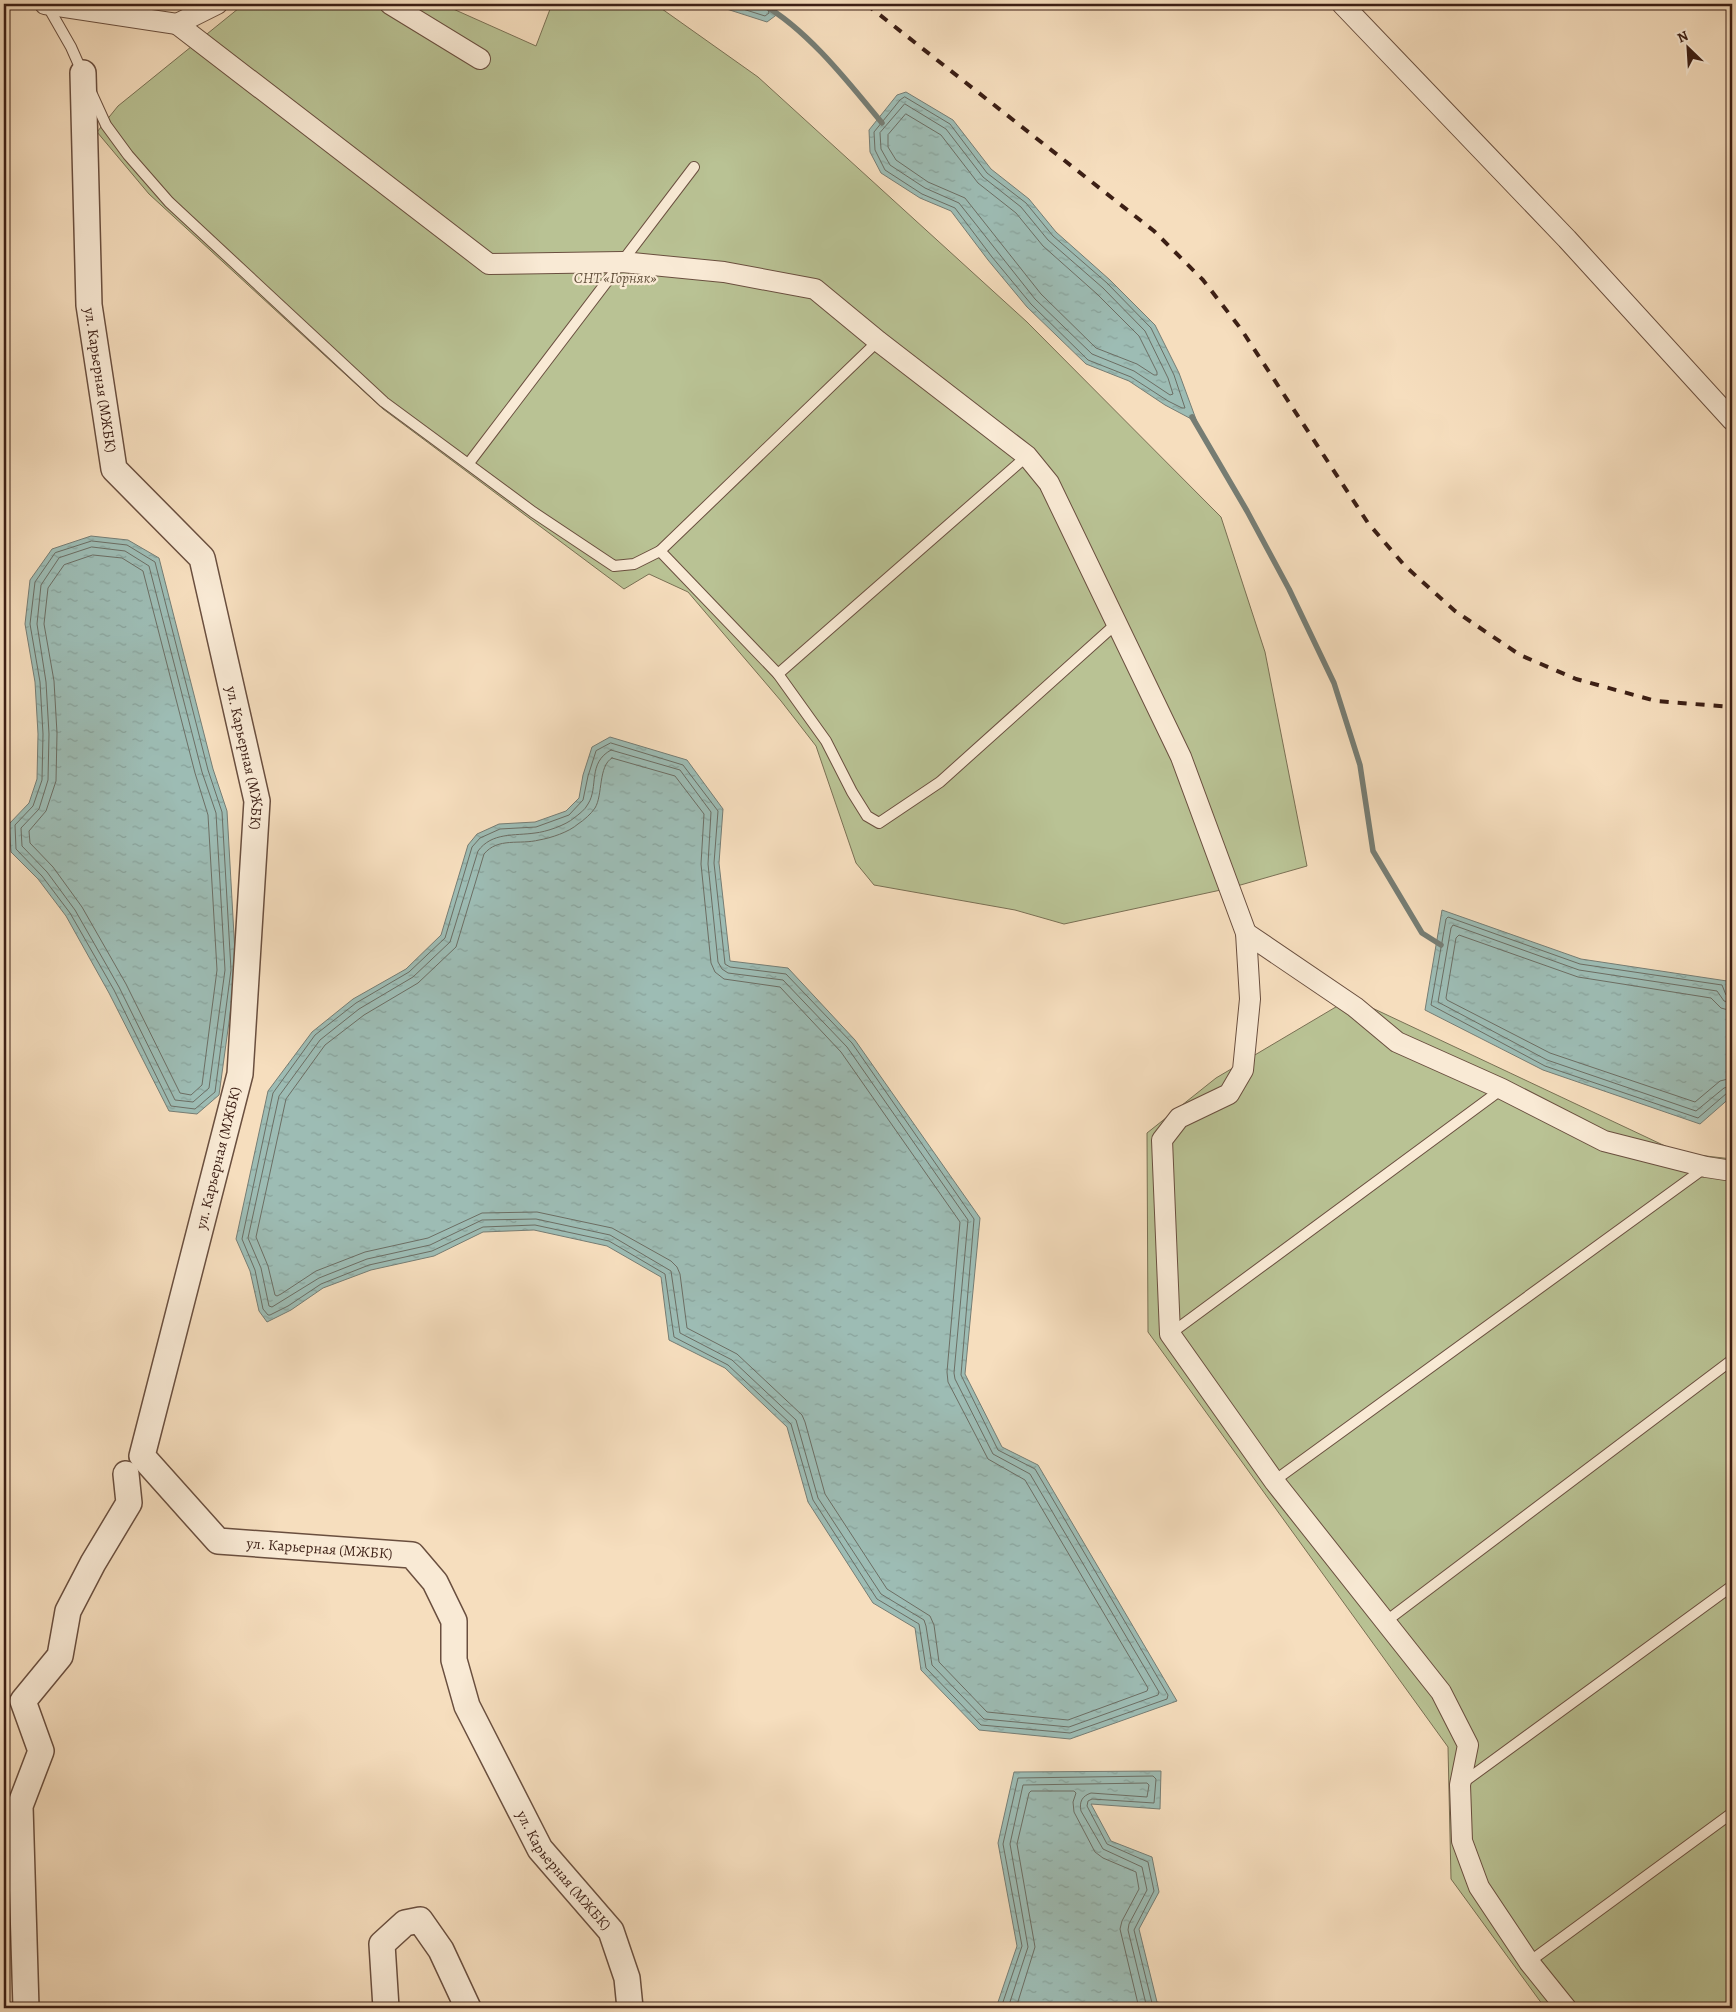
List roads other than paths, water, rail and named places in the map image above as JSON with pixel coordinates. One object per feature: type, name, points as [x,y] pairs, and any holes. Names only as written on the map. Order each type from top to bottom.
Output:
[{"type":"street","points":[[46,4],[177,24],[489,264],[622,262],[724,272],[815,289],[878,341],[1027,456],[1048,483],[1181,757],[1246,933],[1250,999],[1243,1070],[1229,1094],[1180,1118],[1162,1140],[1170,1334],[1274,1481],[1441,1692],[1468,1745],[1460,1784],[1462,1841],[1479,1888],[1529,1962],[1566,2008]]},
{"type":"street","points":[[177,24],[216,4]]},
{"type":"street","points":[[390,4],[480,59]]},
{"type":"street","points":[[1342,4],[1567,238],[1732,420]]},
{"type":"street","name":"ул. Карьерная (МЖБК)","points":[[83,74],[89,305],[114,469],[202,558],[257,800],[240,1074],[142,1456],[218,1541],[412,1555],[430,1575],[454,1621],[454,1660],[467,1706],[540,1849],[611,1931],[627,1978],[630,2008]]},
{"type":"street","points":[[1246,933],[1355,1007],[1397,1042],[1502,1089],[1604,1141],[1706,1167],[1732,1171]]},
{"type":"street","points":[[26,2008],[20,1806],[41,1751],[23,1701],[60,1656],[68,1611],[93,1563],[129,1503],[126,1474]]},
{"type":"street","points":[[386,2008],[382,1944],[404,1923],[420,1920],[441,1950],[468,2008]]},
{"type":"lane","points":[[46,4],[71,47],[106,125],[128,155],[169,202],[384,402],[533,512],[614,566],[634,564],[660,551],[878,341]]},
{"type":"lane","points":[[469,463],[694,168]]},
{"type":"lane","points":[[778,674],[1027,456]]},
{"type":"lane","points":[[660,551],[778,674],[826,741],[852,792],[867,816],[879,823],[940,782],[1117,623]]},
{"type":"lane","points":[[1170,1334],[1502,1089]]},
{"type":"lane","points":[[1274,1481],[1706,1167]]},
{"type":"lane","points":[[1385,1622],[1732,1360]]},
{"type":"lane","points":[[1460,1784],[1732,1586]]},
{"type":"lane","points":[[1529,1962],[1732,1813]]},
{"type":"water","points":[[711,4],[768,4],[779,13],[767,22]]},
{"type":"water","points":[[906,92],[953,120],[991,169],[1029,199],[1056,232],[1110,280],[1155,325],[1179,373],[1197,422],[1165,405],[1129,381],[1086,364],[1027,307],[951,211],[920,198],[881,173],[870,152],[869,130],[897,95]]},
{"type":"water","points":[[91,536],[128,540],[159,558],[213,769],[227,811],[236,971],[219,1095],[197,1114],[169,1111],[109,993],[66,916],[38,879],[11,852],[9,824],[29,803],[37,779],[38,734],[35,682],[25,624],[30,580],[52,549]]},
{"type":"water","points":[[610,737],[687,760],[723,809],[719,863],[730,961],[788,968],[855,1040],[980,1218],[965,1374],[1002,1447],[1038,1465],[1177,1701],[1070,1739],[979,1730],[921,1670],[915,1628],[873,1603],[808,1502],[787,1427],[725,1368],[669,1340],[661,1277],[607,1246],[534,1230],[483,1232],[434,1256],[371,1270],[323,1288],[291,1310],[267,1322],[259,1311],[250,1271],[236,1239],[268,1091],[312,1032],[353,999],[406,969],[441,935],[468,845],[477,834],[499,824],[535,822],[566,811],[579,798],[583,775],[592,747]]},
{"type":"water","points":[[1442,910],[1581,959],[1727,981],[1732,999],[1732,1096],[1700,1124],[1543,1070],[1425,1010]]},
{"type":"water","points":[[1161,1771],[1160,1809],[1091,1804],[1111,1841],[1152,1857],[1159,1892],[1139,1929],[1157,2002],[1185,2008],[996,2008],[1017,1946],[998,1843],[1014,1772]]},
{"type":"waterway","points":[[762,4],[779,15],[811,42],[882,123]]},
{"type":"waterway","points":[[1192,417],[1247,511],[1289,589],[1334,683],[1360,765],[1373,851],[1422,933],[1441,945]]},
{"type":"railway","points":[[866,4],[1154,231],[1203,280],[1241,329],[1368,523],[1405,566],[1455,611],[1520,655],[1576,679],[1656,701],[1732,707]]},
{"type":"park label","name":"СНТ «Горняк»","points":[[615,278]]}]
